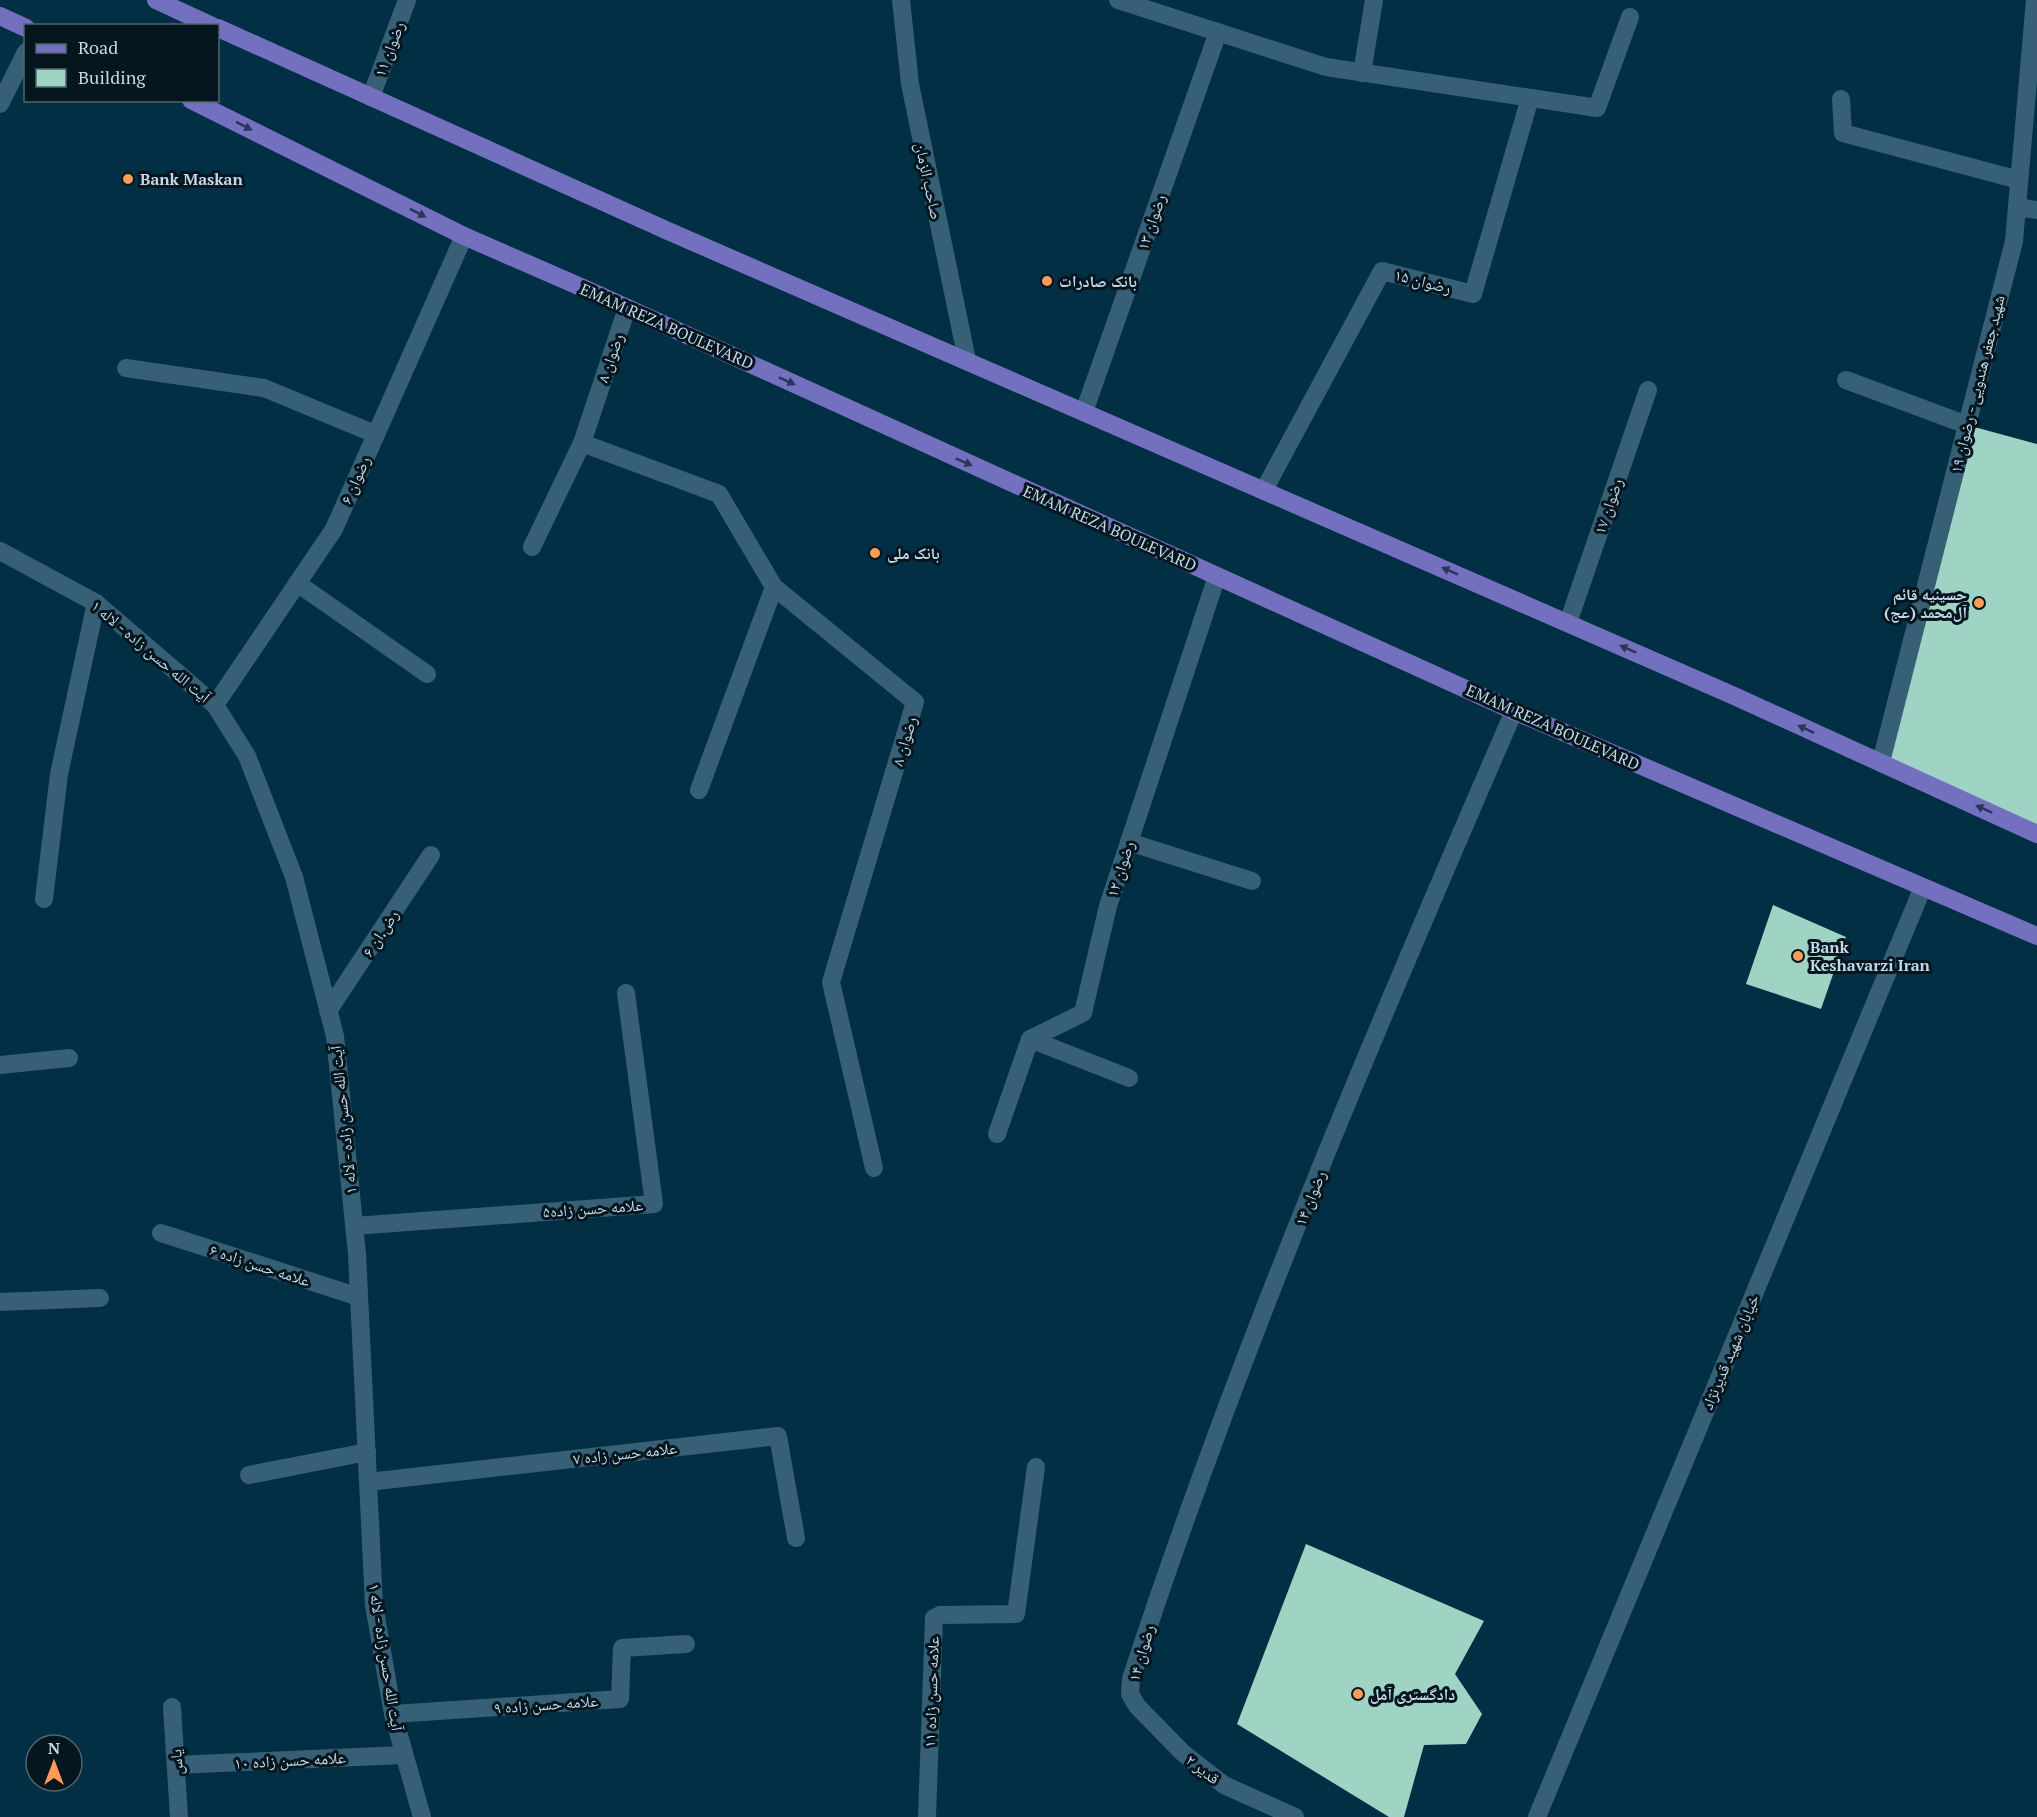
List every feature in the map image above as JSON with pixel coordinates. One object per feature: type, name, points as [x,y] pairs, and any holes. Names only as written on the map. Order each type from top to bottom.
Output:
[{"type":"main road","points":[[159,1],[208,24]]},
{"type":"main road","points":[[0,16],[24,27]]},
{"type":"main road","points":[[219,28],[668,231],[1568,623],[2037,834]]},
{"type":"main road","name":"EMAM REZA BOULEVARD","points":[[195,102],[464,236],[1514,711],[2037,936]]},
{"type":"street","name":"رضوان ۱۱","points":[[371,97],[407,0]]},
{"type":"street","name":"صاحب الزمان","points":[[901,0],[909,84],[967,360]]},
{"type":"street","points":[[1118,0],[1326,67],[1597,108],[1630,17]]},
{"type":"street","points":[[1362,73],[1374,0]]},
{"type":"street","name":"شهید جعفر هندویی - رضوان ۱۹","points":[[1881,762],[2014,241],[2035,0]]},
{"type":"street","name":"رضوان ۱۳","points":[[1084,411],[1218,32]]},
{"type":"street","points":[[0,104],[24,56]]},
{"type":"street","name":"رضوان ۱۵","points":[[1264,490],[1382,271],[1473,294],[1530,98]]},
{"type":"street","points":[[1841,99],[1843,134],[2019,180]]},
{"type":"street","points":[[2017,207],[2037,210]]},
{"type":"street","name":"رضوان ۶","points":[[215,705],[334,529],[464,236]]},
{"type":"street","name":"رضوان ۸","points":[[532,547],[582,443],[627,308]]},
{"type":"street","points":[[126,368],[264,388],[375,434]]},
{"type":"street","points":[[1846,380],[1967,425]]},
{"type":"street","name":"رضوان ۱۷","points":[[1568,623],[1648,390]]},
{"type":"street","name":"رضوان ۸","points":[[582,443],[719,494],[774,587],[915,702],[831,982],[874,1168]]},
{"type":"street","name":"آیت الله حسن زاده - لاله ۱","points":[[0,551],[96,603],[215,705],[247,756],[294,877],[335,1036],[359,1297],[374,1605],[393,1714],[422,1817]]},
{"type":"street","name":"رضوان ۱۲","points":[[1030,1039],[1083,1013],[1108,906],[1217,576]]},
{"type":"street","points":[[297,583],[427,674]]},
{"type":"street","points":[[699,790],[774,587]]},
{"type":"street","points":[[44,899],[59,774],[96,603]]},
{"type":"street","name":"رضوان ۱۴","points":[[1130,1694],[1131,1679],[1166,1573],[1267,1304],[1409,952],[1514,711]]},
{"type":"street","points":[[1129,842],[1252,881]]},
{"type":"street","name":"رض.ان ۶","points":[[328,1011],[431,855]]},
{"type":"street","name":"خيابان شهيد قديرنژاد","points":[[1537,1817],[1923,887]]},
{"type":"street","name":"علامه حسن زاده۵","points":[[354,1226],[654,1204],[626,993]]},
{"type":"street","points":[[997,1134],[1030,1039],[1129,1078]]},
{"type":"street","points":[[0,1065],[69,1058]]},
{"type":"street","name":"علامه حسن زاده ۶","points":[[161,1233],[359,1297]]},
{"type":"street","points":[[0,1302],[100,1298]]},
{"type":"street","name":"علامه حسن زاده ۷","points":[[368,1482],[778,1436],[796,1538]]},
{"type":"street","points":[[249,1475],[367,1452]]},
{"type":"street","name":"علامه حسن زاده ۱۱","points":[[927,1817],[934,1618],[940,1615],[1016,1614],[1036,1467]]},
{"type":"street","name":"علامه حسن زاده ۹","points":[[393,1714],[620,1699],[622,1648],[686,1644]]},
{"type":"street","name":"قدیر ۲","points":[[1130,1694],[1137,1706],[1183,1754],[1224,1785],[1295,1817]]},
{"type":"street","name":"یاس","points":[[172,1707],[179,1817]]},
{"type":"street","name":"علامه حسن زاده ۱۰","points":[[176,1765],[404,1755]]},
{"type":"building","name":"حسینیه قائم آل‌محمد (عج)","points":[[1967,425],[2037,444],[2037,834],[1881,762]]},
{"type":"building","points":[[1773,905],[1846,937],[1821,1009],[1746,984]]},
{"type":"building","name":"دادگستری آمل","points":[[1306,1544],[1484,1621],[1455,1674],[1482,1714],[1466,1744],[1424,1745],[1404,1817],[1389,1817],[1237,1724]]},
{"type":"place","name":"Bank Maskan","points":[[128,179]]},
{"type":"place","name":"بانک صادرات","points":[[1047,281]]},
{"type":"place","name":"بانک‌ ملی","points":[[875,553]]},
{"type":"place","name":"حسینیه قائم آل‌محمد (عج)","points":[[1979,603]]},
{"type":"place","name":"Bank Keshavarzi Iran","points":[[1798,956]]},
{"type":"place","name":"دادگستری آمل","points":[[1358,1694]]}]
